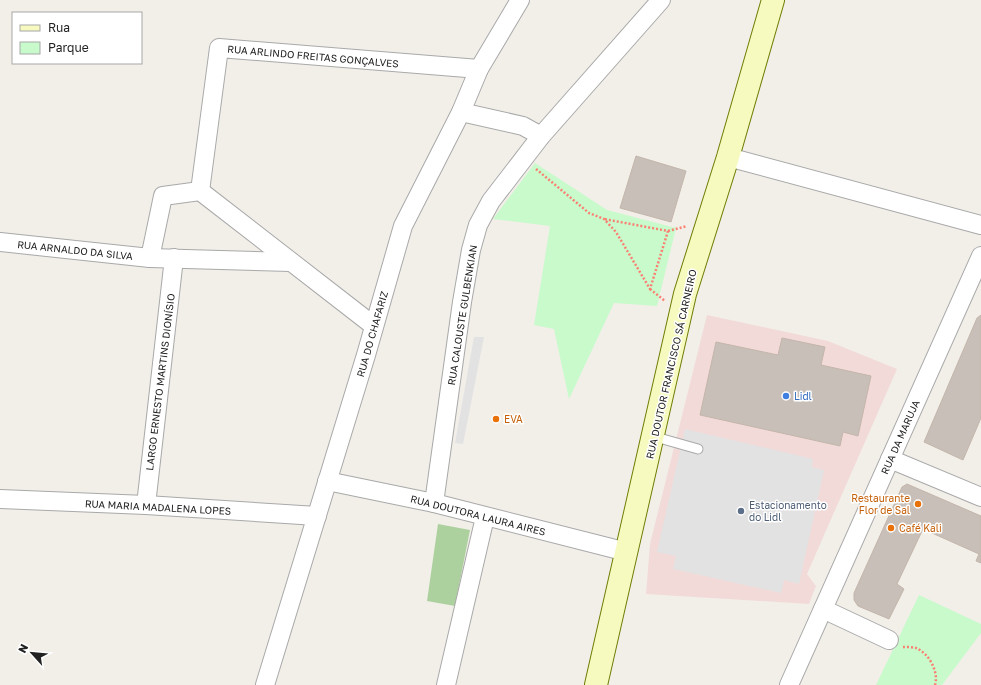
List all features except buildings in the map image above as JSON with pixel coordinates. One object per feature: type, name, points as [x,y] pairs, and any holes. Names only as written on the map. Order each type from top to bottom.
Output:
[{"type":"street","name":"RUA DO CHAFARIZ","points":[[265,685],[328,481],[403,226],[461,112],[479,69],[520,0]]},
{"type":"street","name":"RUA CALOUSTE GULBENKIAN","points":[[434,504],[462,302],[471,250],[478,225],[491,201],[525,159],[541,136],[661,0]]},
{"type":"street","name":"RUA DOUTOR FRANCISCO SÁ CARNEIRO","points":[[596,685],[685,294],[728,157],[773,0]]},
{"type":"street","name":"RUA ARLINDO FREITAS GONÇALVES","points":[[200,191],[219,48],[479,69]]},
{"type":"street","points":[[461,112],[523,126],[541,136]]},
{"type":"street","points":[[728,157],[981,225]]},
{"type":"street","points":[[150,258],[163,196],[200,191],[374,326]]},
{"type":"street","name":"RUA ARNALDO DA SILVA","points":[[0,242],[150,258],[292,262]]},
{"type":"street","name":"RUA DA MARUJA","points":[[789,685],[981,256]]},
{"type":"street","name":"LARGO ERNESTO MARTINS DIONÍSIO","points":[[146,505],[174,258]]},
{"type":"street","points":[[890,459],[981,497]]},
{"type":"street","name":"RUA DOUTORA LAURA AIRES","points":[[328,481],[434,504],[627,552]]},
{"type":"street","name":"RUA MARIA MADALENA LOPES","points":[[0,499],[146,505],[317,516]]},
{"type":"street","points":[[446,685],[485,517]]},
{"type":"street","points":[[823,609],[895,644]]},
{"type":"lane","points":[[652,436],[698,449]]},
{"type":"path","points":[[525,159],[589,214],[668,231],[688,225]]},
{"type":"path","points":[[604,218],[616,232],[650,289],[666,302]]},
{"type":"path","points":[[650,289],[668,231]]},
{"type":"path","points":[[895,644],[916,648],[932,660],[936,681],[935,685]]},
{"type":"shaded area","points":[[707,315],[828,341],[897,369],[807,574],[816,586],[809,604],[646,594],[650,544]]},
{"type":"shaded area","points":[[474,337],[484,337],[463,444],[455,443]]},
{"type":"shaded area","name":"Estacionamento do Lidl","points":[[685,429],[813,459],[812,467],[824,470],[799,584],[784,580],[781,593],[673,569],[676,556],[657,552]]},
{"type":"green space","points":[[535,163],[607,210],[676,228],[657,306],[614,303],[569,399],[554,329],[534,325],[550,226],[493,219]]},
{"type":"green space","points":[[438,524],[470,530],[455,606],[427,601]]},
{"type":"green space","points":[[919,595],[981,624],[981,633],[942,685],[876,685]]},
{"type":"place","name":"Lidl","points":[[786,396]]},
{"type":"place","name":"EVA","points":[[496,419]]},
{"type":"place","name":"Restaurante Flor de Sal","points":[[918,504]]},
{"type":"place","name":"Estacionamento do Lidl","points":[[741,511]]},
{"type":"place","name":"Café Kali","points":[[891,528]]}]
